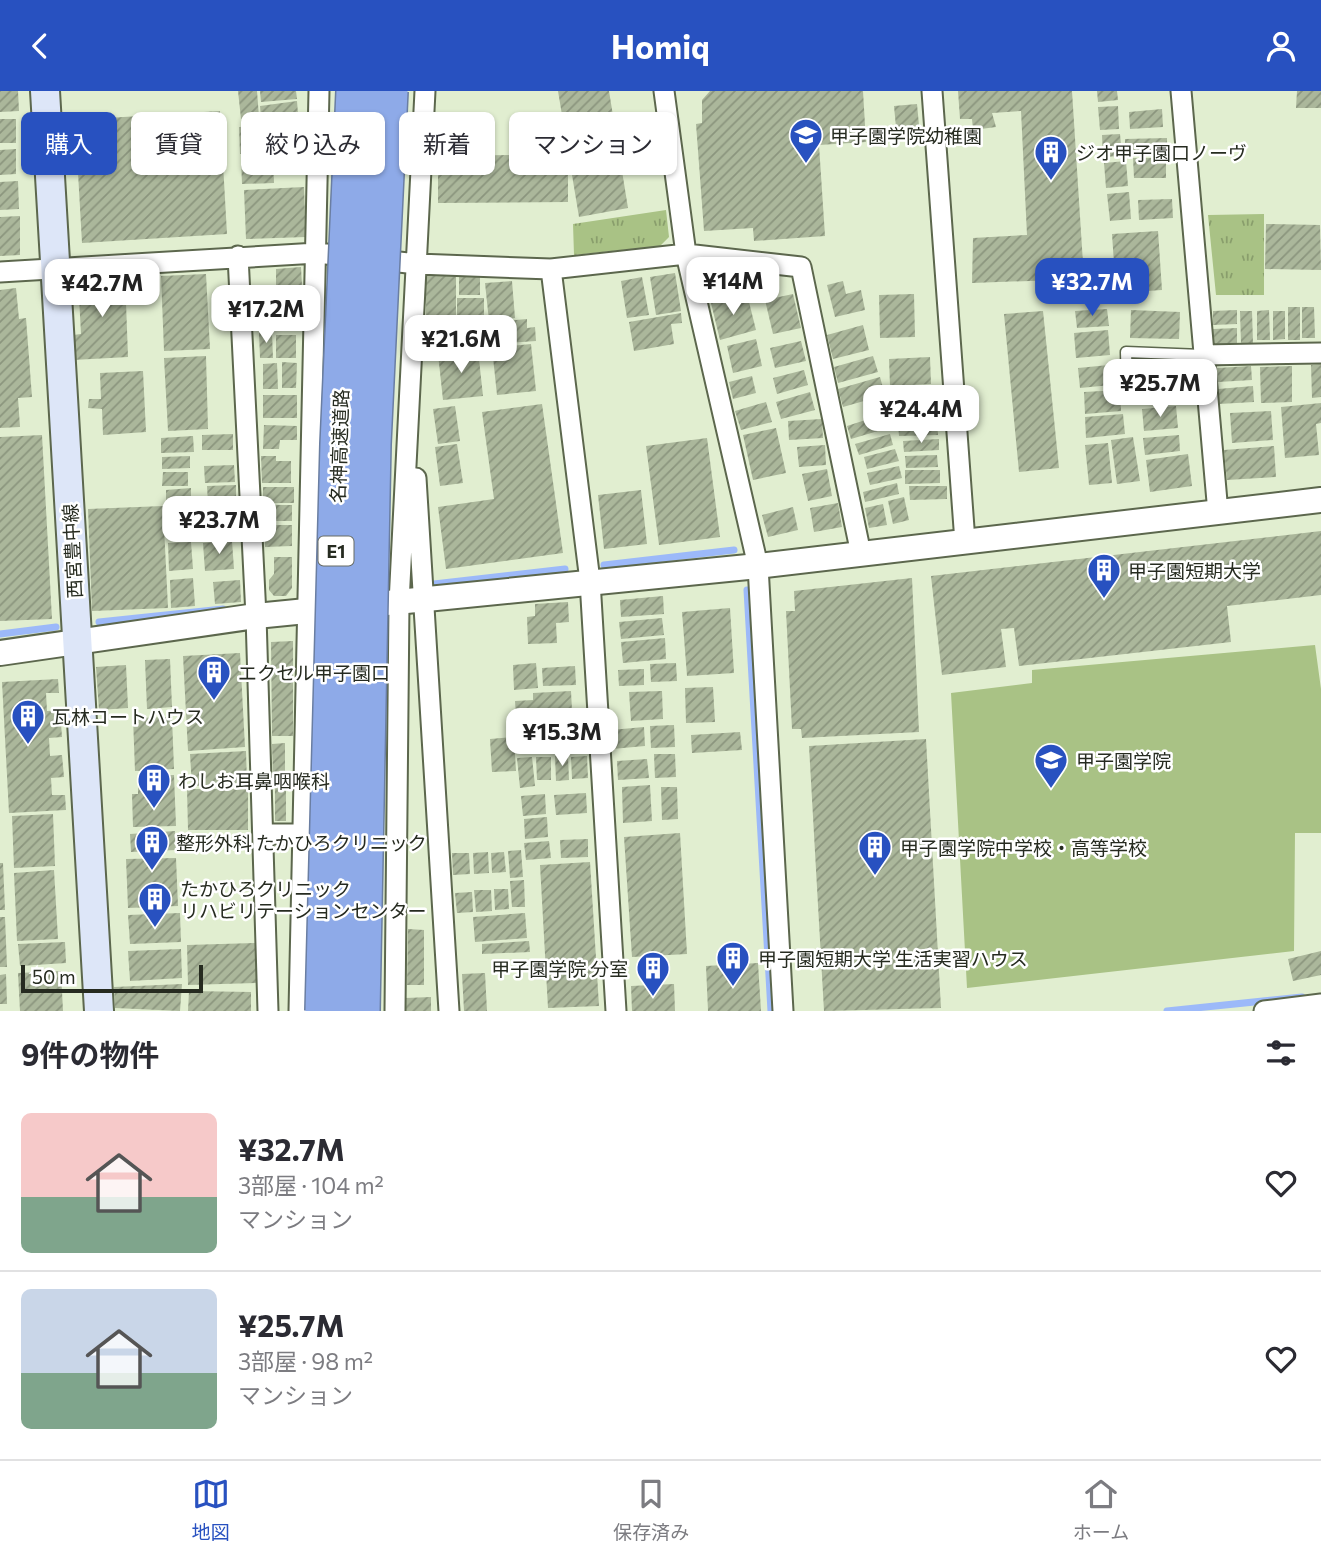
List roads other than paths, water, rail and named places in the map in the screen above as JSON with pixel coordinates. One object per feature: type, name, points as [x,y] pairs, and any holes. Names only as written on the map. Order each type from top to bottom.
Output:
[{"type":"highway","name":"名神高速道路","points":[[324,1011],[339,444],[355,91]]},
{"type":"highway","name":"名神高速道路","points":[[361,1011],[372,444],[389,91]]},
{"type":"main road","name":"西宮豊中線","points":[[45,91],[99,1011]]},
{"type":"street","points":[[299,1011],[319,91]]},
{"type":"street","points":[[395,1011],[399,603],[425,91]]},
{"type":"street","points":[[664,91],[685,254],[758,566],[783,1011]]},
{"type":"street","points":[[932,91],[965,542]]},
{"type":"street","points":[[1181,91],[1202,355],[1218,513]]},
{"type":"street","points":[[0,272],[317,253],[417,264],[551,269],[685,254],[801,267],[861,554]]},
{"type":"street","points":[[238,256],[256,615],[268,1011]]},
{"type":"street","points":[[551,269],[590,581],[616,1011]]},
{"type":"street","points":[[1202,355],[1321,353]]},
{"type":"street","points":[[410,383],[449,1011]]},
{"type":"street","points":[[0,653],[77,644],[256,615],[424,601],[590,581],[758,566],[1321,500]]},
{"type":"street","points":[[262,834],[302,834]]},
{"type":"street","points":[[1264,1011],[1321,1004]]},
{"type":"lane","points":[[1127,388],[1126,352],[1202,355]]},
{"type":"waterway","points":[[604,565],[734,550]]},
{"type":"waterway","points":[[434,584],[565,569]]},
{"type":"waterway","points":[[747,590],[771,1011]]},
{"type":"waterway","points":[[99,622],[223,609]]},
{"type":"waterway","points":[[0,634],[56,627]]},
{"type":"waterway","points":[[1167,1011],[1302,997]]},
{"type":"place","name":"甲子園学院幼稚園","points":[[806,165]]},
{"type":"place","name":"ジオ甲子園口ノーヴ","points":[[1051,182]]},
{"type":"place","name":"甲子園短期大学","points":[[1104,600]]},
{"type":"place","name":"エクセル甲子園口","points":[[214,702]]},
{"type":"place","name":"瓦林コートハウス","points":[[28,746]]},
{"type":"place","name":"甲子園学院","points":[[1051,790]]},
{"type":"place","name":"わしお耳鼻咽喉科","points":[[154,810]]},
{"type":"place","name":"整形外科 たかひろクリニック","points":[[152,872]]},
{"type":"place","name":"甲子園学院中学校・高等学校","points":[[875,877]]},
{"type":"place","name":"たかひろクリニック リハビリテーションセンター","points":[[155,929]]},
{"type":"place","name":"甲子園短期大学 生活実習ハウス","points":[[733,988]]},
{"type":"place","name":"甲子園学院 分室","points":[[653,998]]}]
